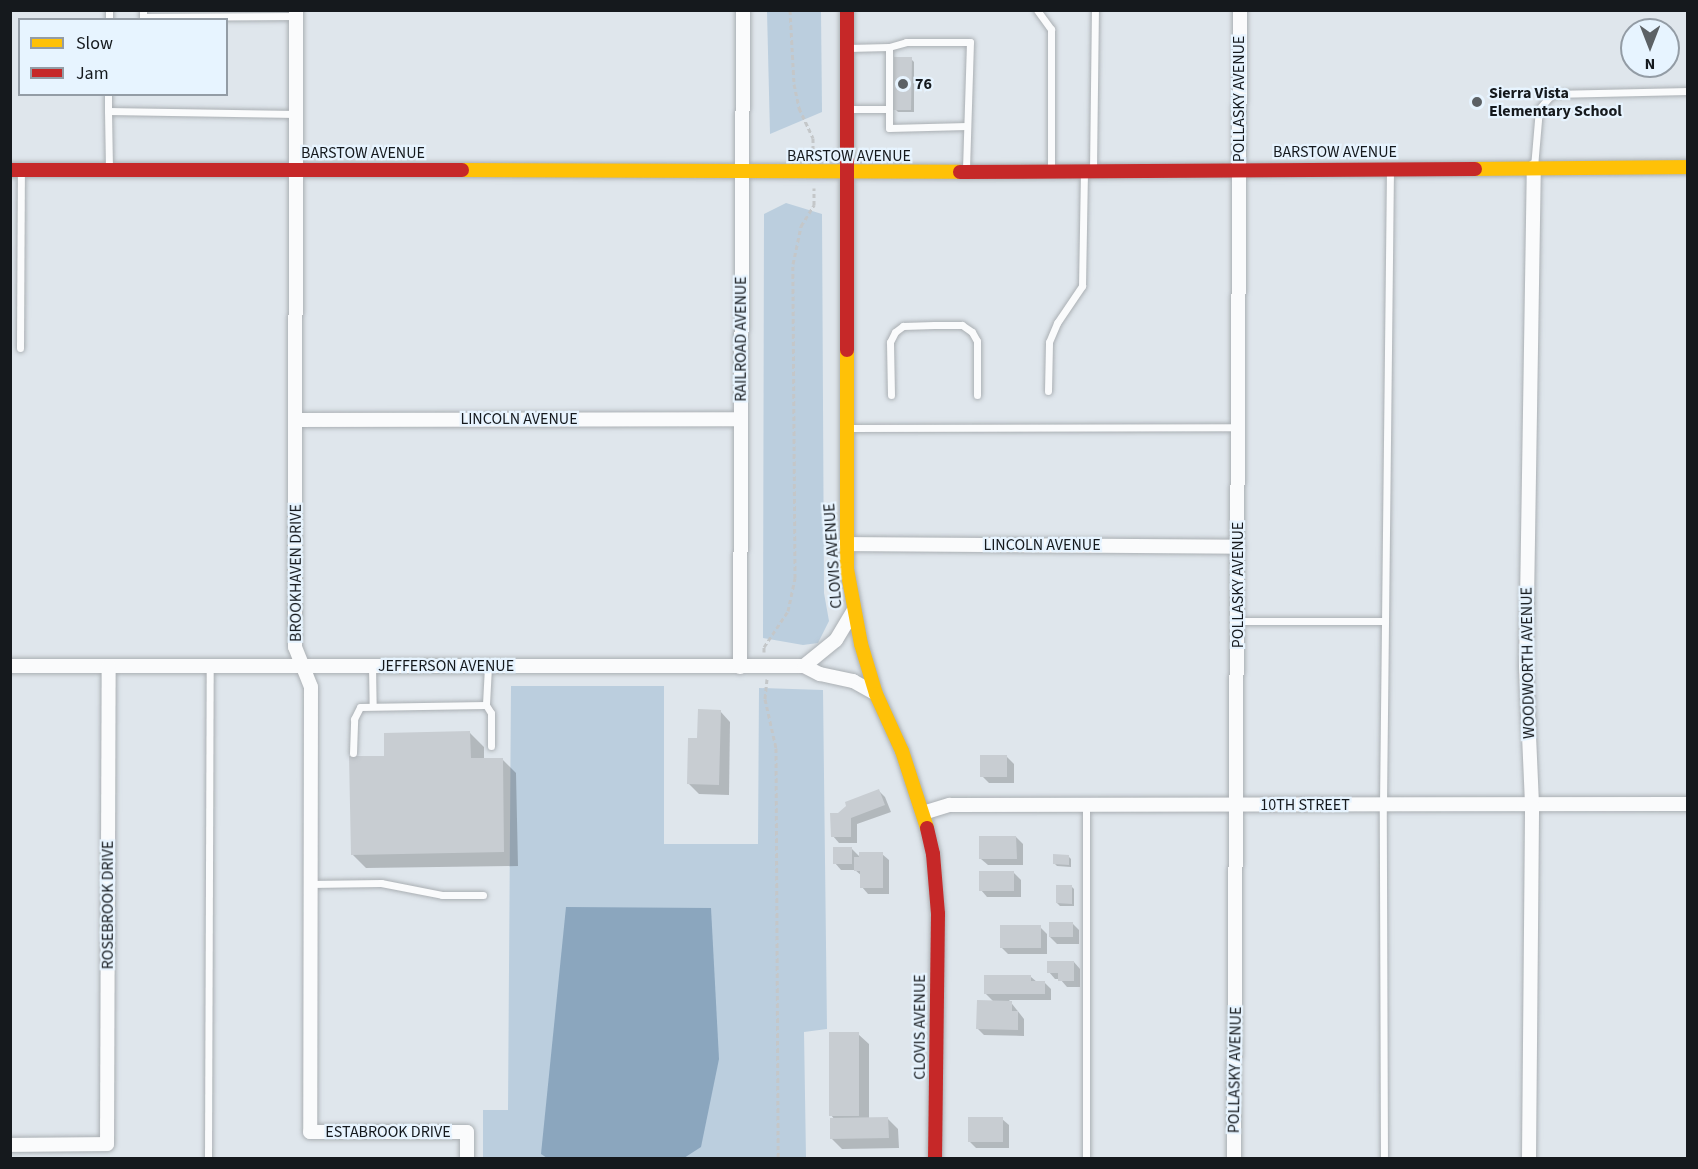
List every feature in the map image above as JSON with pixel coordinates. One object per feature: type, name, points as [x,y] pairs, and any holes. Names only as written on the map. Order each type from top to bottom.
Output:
[{"type":"main road","name":"CLOVIS AVENUE","points":[[847,10],[845,544],[853,612],[876,694],[902,751],[923,813],[933,854],[938,914],[935,1158]]},
{"type":"main road","name":"BARSTOW AVENUE","points":[[16,170],[296,169],[965,173],[1688,167]]},
{"type":"street","name":"RAILROAD AVENUE","points":[[740,667],[743,10]]},
{"type":"street","name":"POLLASKY AVENUE","points":[[1234,1158],[1240,10]]},
{"type":"street","name":"BROOKHAVEN DRIVE","points":[[296,13],[295,647],[311,687],[310,1132]]},
{"type":"street","name":"WOODWORTH AVENUE","points":[[1529,1158],[1532,804],[1526,666],[1534,167]]},
{"type":"street","name":"LINCOLN AVENUE","points":[[296,420],[741,419]]},
{"type":"street","name":"LINCOLN AVENUE","points":[[845,544],[1238,547]]},
{"type":"street","points":[[804,666],[831,645],[853,612]]},
{"type":"street","name":"JEFFERSON AVENUE","points":[[10,666],[804,666],[820,674],[853,681],[876,694]]},
{"type":"street","name":"ROSEBROOK DRIVE","points":[[10,1145],[106,1144],[109,666]]},
{"type":"street","name":"10TH STREET","points":[[923,813],[950,805],[1688,804]]},
{"type":"street","name":"ESTABROOK DRIVE","points":[[310,1132],[466,1132],[467,1158]]},
{"type":"lane","points":[[143,10],[143,17],[296,13]]},
{"type":"lane","points":[[1037,10],[1052,29],[1051,172]]},
{"type":"lane","points":[[1048,391],[1049,342],[1057,323],[1082,286],[1095,10]]},
{"type":"lane","points":[[847,48],[889,47],[906,42],[970,42],[965,173]]},
{"type":"lane","points":[[889,47],[889,128],[967,126]]},
{"type":"lane","points":[[1534,167],[1539,109],[1552,94],[1688,91]]},
{"type":"lane","points":[[108,96],[109,170]]},
{"type":"lane","points":[[847,109],[889,109]]},
{"type":"lane","points":[[108,111],[296,114]]},
{"type":"lane","points":[[1384,1158],[1383,804],[1390,169]]},
{"type":"lane","points":[[16,170],[20,348]]},
{"type":"lane","points":[[891,395],[890,342],[895,332],[903,326],[962,325],[972,332],[977,340],[977,395]]},
{"type":"lane","points":[[846,428],[1238,427]]},
{"type":"lane","points":[[1238,621],[1385,621]]},
{"type":"lane","points":[[208,1158],[210,666]]},
{"type":"lane","points":[[372,666],[373,705]]},
{"type":"lane","points":[[488,666],[486,705],[491,713],[491,746]]},
{"type":"lane","points":[[353,753],[355,713],[360,707],[486,705]]},
{"type":"lane","points":[[1086,805],[1086,1158]]},
{"type":"lane","points":[[310,884],[381,882],[442,895],[483,895]]},
{"type":"path","points":[[777,1158],[776,748],[765,699],[768,684],[764,647],[788,611],[795,578],[793,264],[801,226],[814,205],[813,138],[799,108],[794,84],[790,10]]},
{"type":"shaded area","points":[[767,11],[821,11],[822,112],[770,134]]},
{"type":"shaded area","points":[[786,203],[822,214],[824,593],[829,621],[818,643],[803,645],[763,638],[764,214]]},
{"type":"shaded area","points":[[511,686],[664,686],[664,844],[758,844],[759,688],[823,690],[827,1029],[804,1032],[806,1158],[483,1158],[483,1110],[508,1110]]},
{"type":"shaded area","points":[[566,907],[711,908],[719,1059],[701,1147],[684,1158],[547,1158],[541,1154]]},
{"type":"building","points":[[894,57],[912,57],[911,110],[893,110]]},
{"type":"building","points":[[698,709],[721,710],[719,785],[687,784],[688,738],[697,738]]},
{"type":"building","points":[[470,731],[471,758],[503,758],[504,852],[351,855],[349,756],[384,756],[384,733]]},
{"type":"building","points":[[980,755],[1007,755],[1007,777],[980,777]]},
{"type":"building","points":[[879,789],[885,805],[851,818],[851,837],[831,837],[830,813],[838,813],[846,806],[845,802]]},
{"type":"building","points":[[979,836],[1016,836],[1017,859],[979,859]]},
{"type":"building","points":[[833,847],[852,847],[852,864],[833,864]]},
{"type":"building","points":[[859,852],[883,852],[883,888],[860,888],[860,871],[854,871],[854,857],[859,857]]},
{"type":"building","points":[[1053,854],[1069,855],[1069,865],[1053,864]]},
{"type":"building","points":[[979,871],[1014,871],[1014,891],[979,891]]},
{"type":"building","points":[[1056,885],[1072,885],[1072,904],[1056,903]]},
{"type":"building","points":[[1049,922],[1073,922],[1073,937],[1049,937]]},
{"type":"building","points":[[1000,925],[1041,925],[1041,948],[1000,948]]},
{"type":"building","points":[[1047,961],[1074,961],[1074,981],[1058,981],[1058,973],[1047,973]]},
{"type":"building","points":[[984,975],[1031,975],[1031,981],[1045,981],[1045,994],[984,994]]},
{"type":"building","points":[[977,1000],[1012,1001],[1012,1011],[1018,1011],[1018,1030],[976,1029]]},
{"type":"building","points":[[829,1032],[859,1032],[859,1116],[829,1116]]},
{"type":"building","points":[[888,1117],[889,1138],[830,1139],[830,1118]]},
{"type":"building","points":[[968,1117],[1003,1117],[1003,1142],[968,1142]]},
{"type":"traffic: slow","points":[[1475,169],[1688,167]]},
{"type":"traffic: slow","points":[[462,170],[960,172]]},
{"type":"traffic: slow","points":[[847,350],[847,569],[861,644],[876,694],[902,751],[927,828]]},
{"type":"traffic: jam","points":[[847,10],[847,350]]},
{"type":"traffic: jam","points":[[960,172],[1475,169]]},
{"type":"traffic: jam","points":[[10,170],[462,170]]},
{"type":"traffic: jam","points":[[927,828],[933,854],[938,914],[935,1158]]},
{"type":"place","name":"76","points":[[903,84]]},
{"type":"place","name":"Sierra Vista Elementary School","points":[[1477,102]]}]
